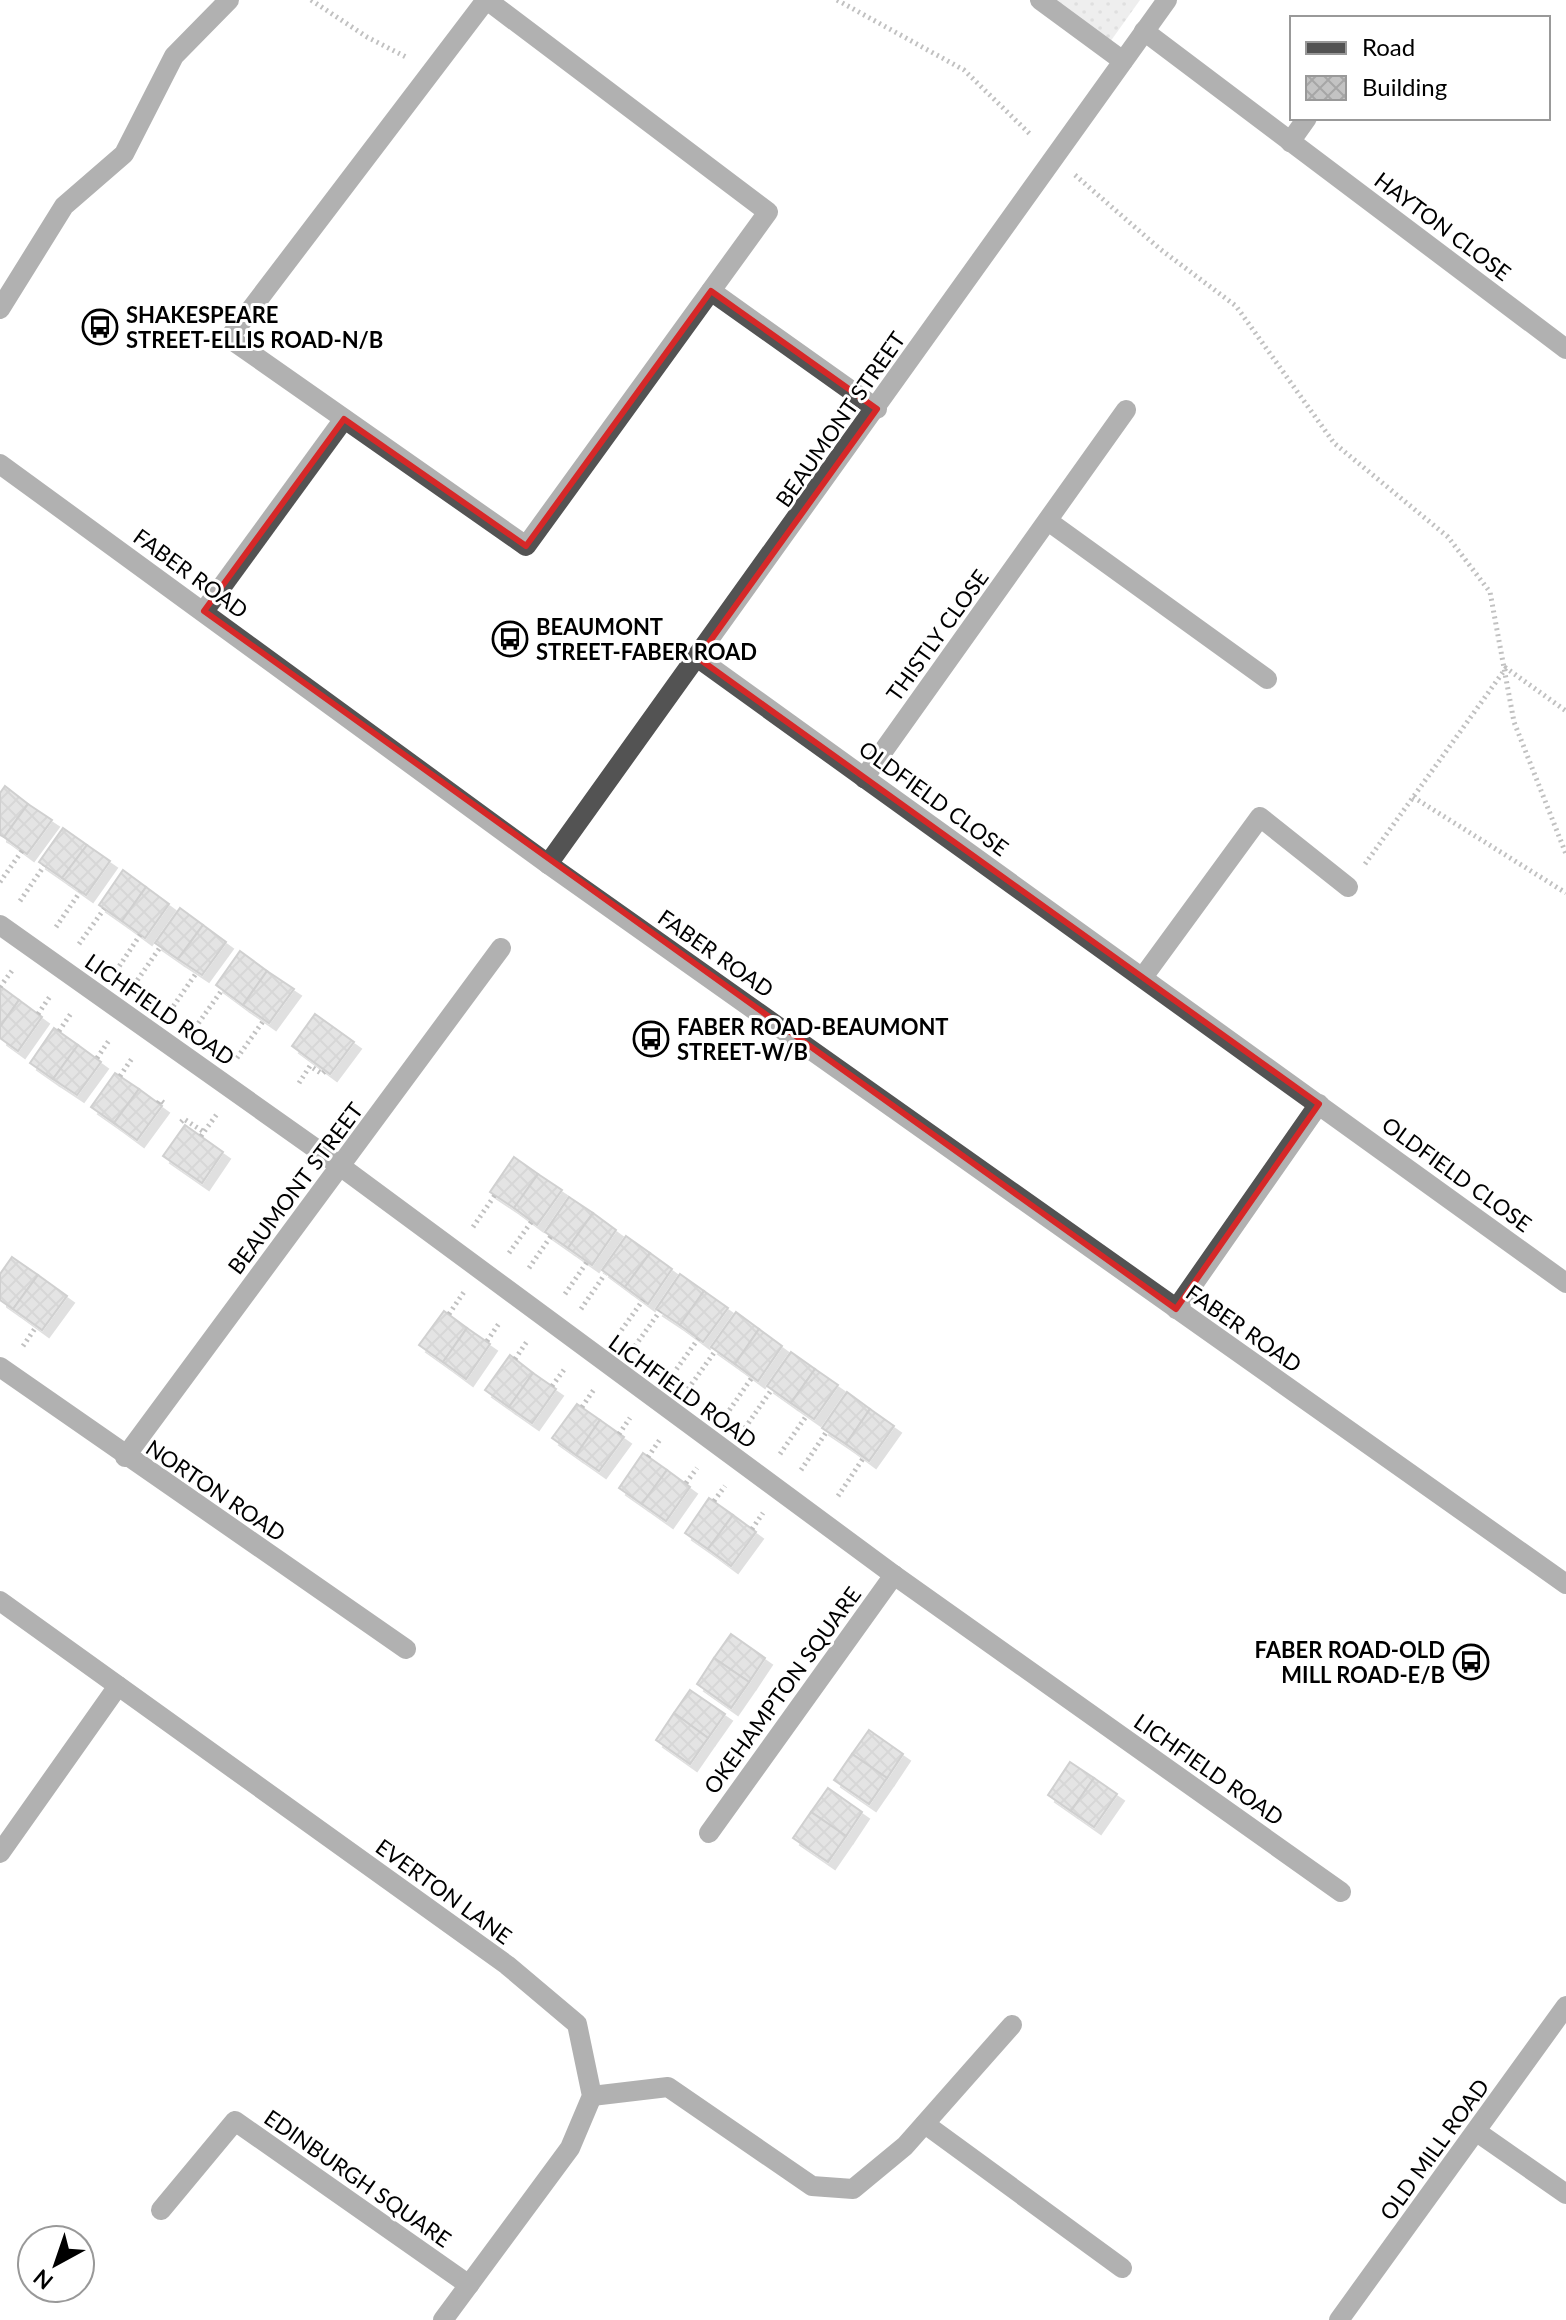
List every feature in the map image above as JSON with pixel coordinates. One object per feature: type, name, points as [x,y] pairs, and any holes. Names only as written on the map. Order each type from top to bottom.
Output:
[{"type":"street","points":[[0,309],[64,206],[124,154],[174,56],[229,0]]},
{"type":"street","points":[[486,0],[768,212],[526,546],[229,338],[432,71],[486,0]]},
{"type":"street","points":[[1040,0],[1123,61]]},
{"type":"street","name":"BEAUMONT STREET","points":[[548,864],[877,409],[1167,0]]},
{"type":"street","name":"HAYTON CLOSE","points":[[1144,31],[1566,349]]},
{"type":"street","points":[[1290,142],[1306,120]]},
{"type":"street","points":[[711,291],[877,409]]},
{"type":"street","name":"THISTLY CLOSE","points":[[864,778],[1126,410]]},
{"type":"street","points":[[204,611],[344,419]]},
{"type":"street","name":"FABER ROAD","points":[[0,464],[548,864],[1566,1584]]},
{"type":"street","points":[[1048,521],[1267,679]]},
{"type":"street","name":"OLDFIELD CLOSE","points":[[698,658],[1566,1283]]},
{"type":"street","points":[[1143,977],[1260,817],[1348,887]]},
{"type":"street","name":"LICHFIELD ROAD","points":[[1,926],[341,1168],[894,1575],[1341,1892]]},
{"type":"street","name":"BEAUMONT STREET","points":[[125,1457],[501,948]]},
{"type":"street","points":[[1176,1309],[1319,1104]]},
{"type":"street","name":"NORTON ROAD","points":[[0,1367],[125,1457],[406,1649]]},
{"type":"street","name":"OKEHAMPTON SQUARE","points":[[709,1833],[894,1575]]},
{"type":"street","name":"EVERTON LANE","points":[[0,1601],[507,1965],[577,2024],[592,2096]]},
{"type":"street","points":[[0,1853],[118,1686]]},
{"type":"street","name":"OLD MILL ROAD","points":[[1339,2320],[1566,2006]]},
{"type":"street","points":[[443,2320],[570,2148],[592,2096],[668,2087],[812,2186],[853,2189],[905,2146],[1012,2025]]},
{"type":"street","name":"EDINBURGH SQUARE","points":[[161,2210],[235,2121],[469,2285]]},
{"type":"street","points":[[925,2124],[1122,2268]]},
{"type":"street","points":[[1477,2132],[1566,2194]]},
{"type":"path","points":[[311,0],[367,37],[432,71]]},
{"type":"path","points":[[837,0],[964,70],[1055,157],[1160,249],[1236,306],[1334,443],[1448,537],[1490,592],[1514,722],[1566,854]]},
{"type":"path","points":[[1506,668],[1566,711]]},
{"type":"path","points":[[1348,887],[1506,668]]},
{"type":"path","points":[[1413,797],[1566,893]]},
{"type":"path","points":[[0,882],[22,851]]},
{"type":"path","points":[[1,926],[44,866]]},
{"type":"path","points":[[39,952],[80,892]]},
{"type":"path","points":[[61,969],[104,909]]},
{"type":"path","points":[[100,995],[140,935]]},
{"type":"path","points":[[117,1008],[161,946]]},
{"type":"path","points":[[154,1034],[197,972]]},
{"type":"path","points":[[179,1052],[222,990]]},
{"type":"path","points":[[220,1081],[264,1020]]},
{"type":"path","points":[[299,1083],[310,1066],[322,1074],[325,1071]]},
{"type":"path","points":[[181,1122],[184,1119],[204,1132]]},
{"type":"path","points":[[563,1333],[605,1274]]},
{"type":"path","points":[[608,1366],[643,1300]]},
{"type":"path","points":[[608,1366],[660,1311]]},
{"type":"path","points":[[663,1406],[698,1339]]},
{"type":"path","points":[[663,1406],[716,1350]]},
{"type":"path","points":[[709,1440],[753,1376]]},
{"type":"path","points":[[727,1453],[772,1389]]},
{"type":"path","points":[[762,1479],[807,1415]]},
{"type":"path","points":[[784,1495],[827,1431]]},
{"type":"path","points":[[820,1521],[864,1457]]},
{"type":"highlighted area","points":[[711,291],[877,409],[698,658],[1319,1104],[1176,1309],[204,611],[344,419],[526,546]]},
{"type":"shaded area","points":[[1046,0],[1140,0],[1105,49]]},
{"type":"building","points":[[5,786],[28,804],[4,837],[0,835],[0,793]]},
{"type":"building","points":[[28,804],[52,820],[27,854],[4,837]]},
{"type":"building","points":[[63,828],[87,845],[62,878],[39,862]]},
{"type":"building","points":[[87,845],[110,861],[86,895],[62,878]]},
{"type":"building","points":[[123,870],[146,887],[122,921],[99,905]]},
{"type":"building","points":[[146,887],[169,904],[145,938],[122,921]]},
{"type":"building","points":[[180,908],[203,925],[178,959],[155,943]]},
{"type":"building","points":[[203,925],[226,942],[202,975],[178,959]]},
{"type":"building","points":[[240,951],[267,971],[243,1005],[216,985]]},
{"type":"building","points":[[267,971],[294,989],[269,1023],[243,1005]]},
{"type":"building","points":[[0,986],[19,1000],[0,1027]]},
{"type":"building","points":[[19,1000],[42,1017],[18,1051],[0,1038],[0,1027]]},
{"type":"building","points":[[315,1014],[354,1042],[330,1074],[292,1046]]},
{"type":"building","points":[[54,1028],[78,1045],[53,1079],[30,1063]]},
{"type":"building","points":[[78,1045],[101,1062],[77,1095],[53,1079]]},
{"type":"building","points":[[115,1073],[139,1089],[114,1123],[91,1107]]},
{"type":"building","points":[[139,1089],[162,1106],[137,1140],[114,1123]]},
{"type":"building","points":[[185,1125],[223,1152],[202,1183],[163,1156]]},
{"type":"building","points":[[514,1157],[538,1174],[514,1208],[490,1192]]},
{"type":"building","points":[[538,1174],[562,1190],[537,1225],[514,1208]]},
{"type":"building","points":[[569,1197],[593,1213],[568,1248],[545,1232]]},
{"type":"building","points":[[593,1213],[616,1230],[592,1265],[568,1248]]},
{"type":"building","points":[[626,1236],[650,1253],[625,1287],[602,1270]]},
{"type":"building","points":[[650,1253],[672,1269],[648,1304],[625,1287]]},
{"type":"building","points":[[12,1257],[38,1275],[13,1309],[0,1300],[0,1274]]},
{"type":"building","points":[[680,1274],[704,1291],[680,1325],[656,1309]]},
{"type":"building","points":[[38,1275],[67,1296],[42,1330],[13,1309]]},
{"type":"building","points":[[704,1291],[728,1308],[703,1342],[680,1325]]},
{"type":"building","points":[[444,1311],[467,1328],[443,1362],[419,1345]]},
{"type":"building","points":[[736,1312],[759,1329],[735,1364],[711,1347]]},
{"type":"building","points":[[467,1328],[490,1344],[466,1379],[443,1362]]},
{"type":"building","points":[[759,1329],[782,1346],[758,1381],[735,1364]]},
{"type":"building","points":[[791,1352],[815,1369],[791,1403],[767,1386]]},
{"type":"building","points":[[510,1355],[533,1373],[509,1407],[485,1390]]},
{"type":"building","points":[[815,1369],[838,1385],[814,1419],[791,1403]]},
{"type":"building","points":[[533,1373],[556,1389],[532,1423],[509,1407]]},
{"type":"building","points":[[847,1392],[870,1409],[846,1444],[822,1428]]},
{"type":"building","points":[[577,1404],[600,1420],[576,1455],[552,1438]]},
{"type":"building","points":[[870,1409],[894,1426],[869,1461],[846,1444]]},
{"type":"building","points":[[600,1420],[624,1437],[599,1471],[576,1455]]},
{"type":"building","points":[[643,1453],[667,1470],[642,1504],[619,1488]]},
{"type":"building","points":[[667,1470],[690,1487],[666,1521],[642,1504]]},
{"type":"building","points":[[709,1498],[733,1515],[708,1549],[685,1533]]},
{"type":"building","points":[[733,1515],[756,1532],[731,1566],[708,1549]]},
{"type":"building","points":[[731,1634],[765,1658],[749,1682],[714,1658]]},
{"type":"building","points":[[714,1658],[749,1682],[731,1708],[697,1684]]},
{"type":"building","points":[[690,1690],[725,1714],[708,1738],[674,1713]]},
{"type":"building","points":[[674,1713],[708,1738],[690,1764],[656,1740]]},
{"type":"building","points":[[869,1730],[903,1754],[887,1778],[852,1754]]},
{"type":"building","points":[[852,1754],[887,1778],[869,1804],[834,1780]]},
{"type":"building","points":[[1070,1762],[1094,1778],[1071,1811],[1048,1795]]},
{"type":"building","points":[[1094,1778],[1117,1794],[1094,1827],[1071,1811]]},
{"type":"building","points":[[828,1788],[862,1812],[846,1836],[811,1812]]},
{"type":"building","points":[[811,1812],[846,1836],[828,1862],[793,1838]]},
{"type":"place","name":"SHAKESPEARE STREET-ELLIS ROAD-N/B","points":[[100,327]]},
{"type":"place","name":"BEAUMONT STREET-FABER ROAD","points":[[510,639]]},
{"type":"place","name":"FABER ROAD-BEAUMONT STREET-W/B","points":[[651,1039]]},
{"type":"place","name":"FABER ROAD-OLD MILL ROAD-E/B","points":[[1471,1662]]}]
